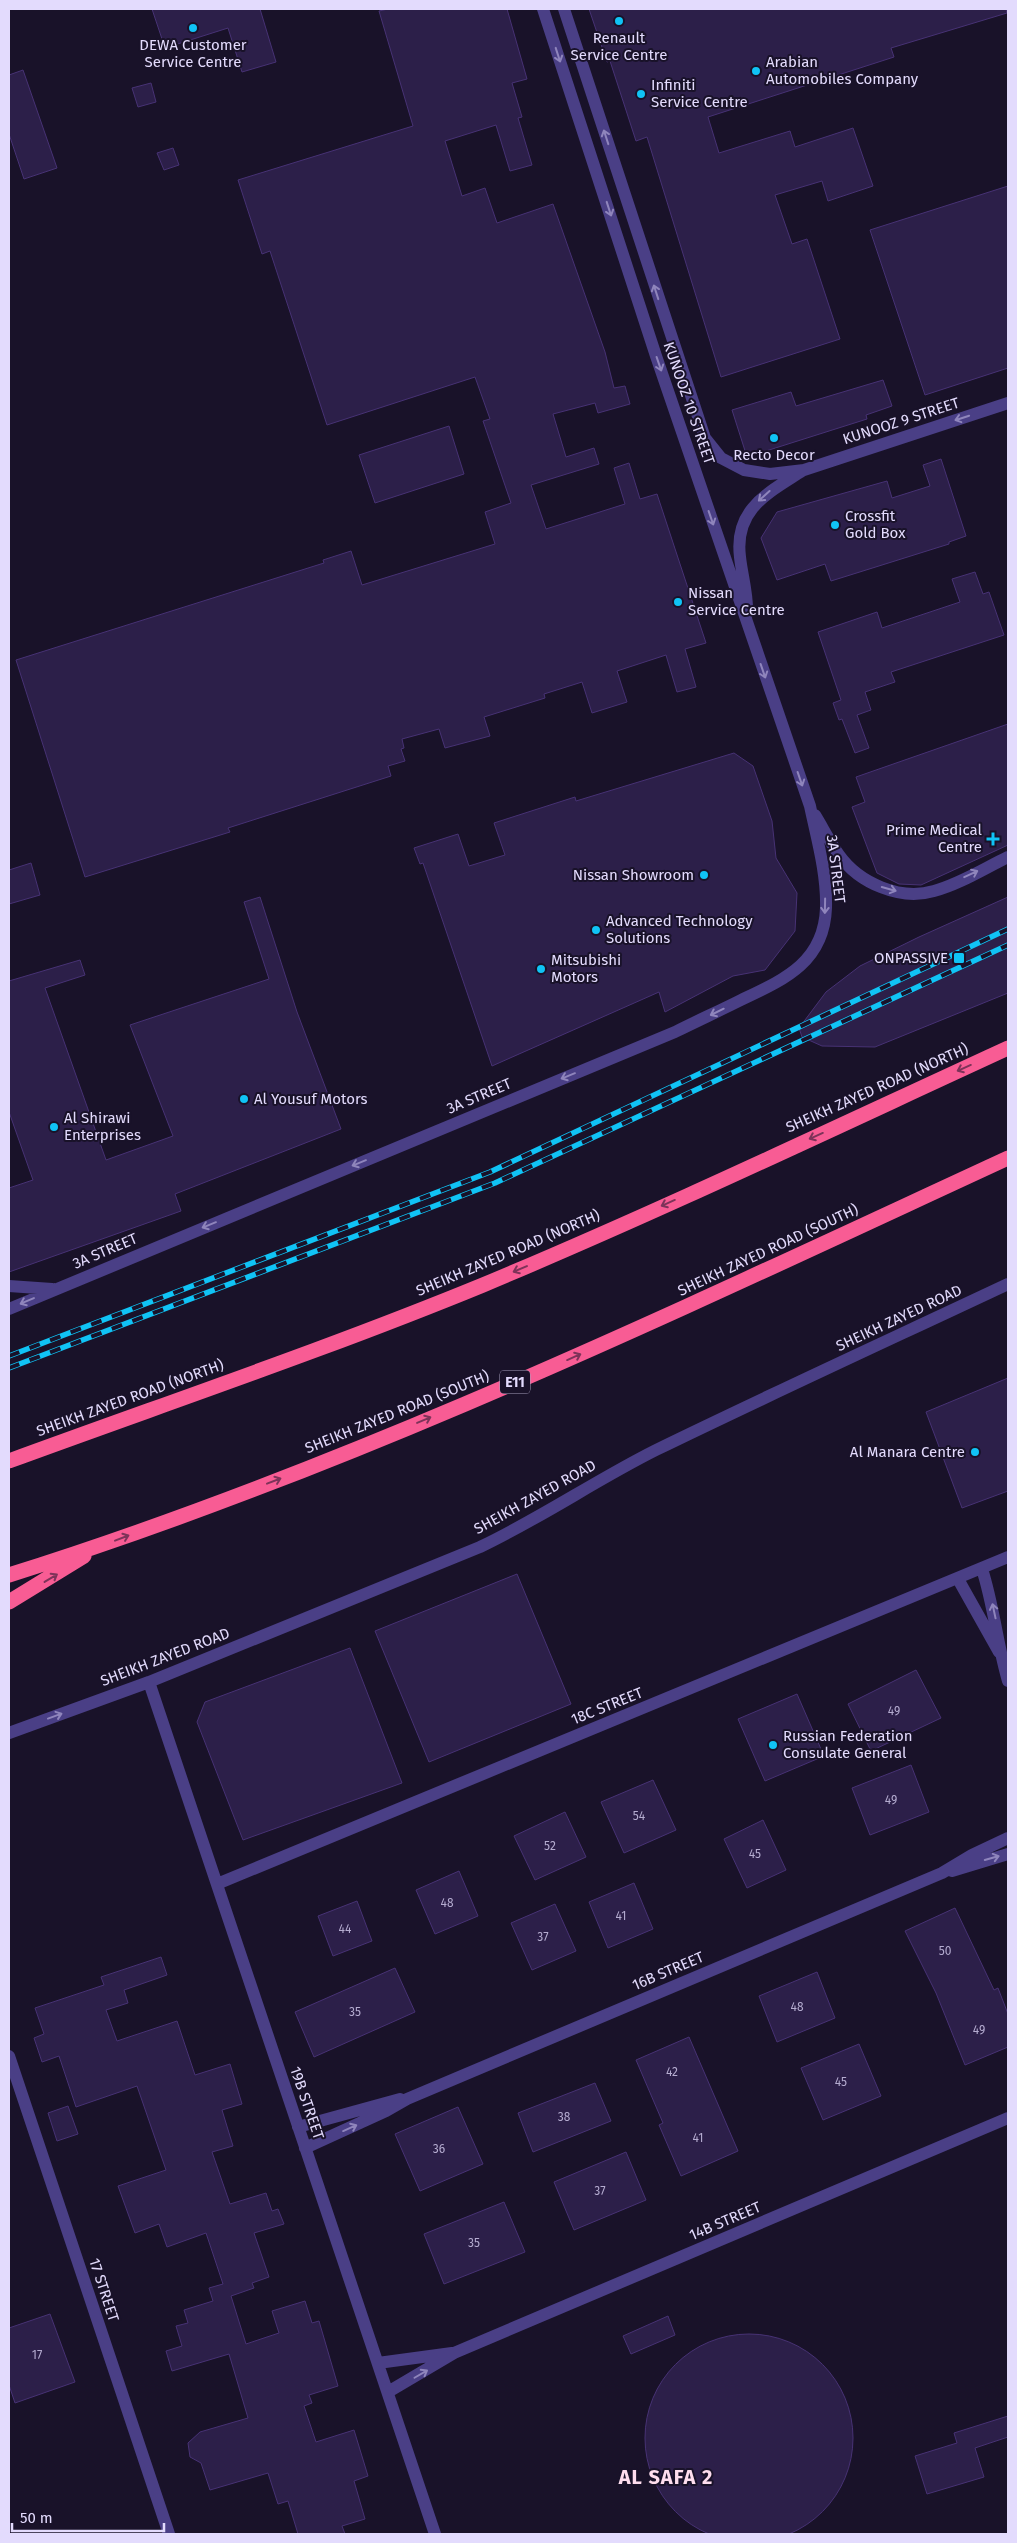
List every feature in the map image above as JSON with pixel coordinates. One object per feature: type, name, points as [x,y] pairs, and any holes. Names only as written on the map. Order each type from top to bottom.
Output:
[{"type":"highway","name":"SHEIKH ZAYED ROAD (NORTH)","points":[[9,1461],[393,1320],[489,1282],[1008,1048]]},
{"type":"highway","name":"SHEIKH ZAYED ROAD (SOUTH)","points":[[9,1575],[98,1547],[283,1478],[520,1380],[638,1328],[1008,1158]]},
{"type":"highway","points":[[9,1602],[98,1547]]},
{"type":"street","name":"KUNOOZ 10 STREET","points":[[543,9],[747,625],[810,806]]},
{"type":"street","name":"KUNOOZ 10 STREET","points":[[564,9],[705,438]]},
{"type":"street","name":"KUNOOZ 9 STREET","points":[[705,438],[721,458],[744,470],[770,474],[804,470],[1008,403]]},
{"type":"street","name":"KUNOOZ 9 STREET","points":[[747,625],[746,591],[739,545],[745,520],[760,498],[804,470]]},
{"type":"street","points":[[810,806],[839,855],[849,866],[861,877],[888,890],[904,893],[934,891],[1008,857]]},
{"type":"street","name":"3A STREET","points":[[9,1309],[638,1048],[780,982],[792,974],[811,954],[822,930],[826,911],[821,859],[810,806]]},
{"type":"street","name":"SHEIKH ZAYED ROAD","points":[[9,1733],[149,1682],[480,1547],[528,1523],[592,1484],[656,1450],[1008,1284]]},
{"type":"street","points":[[9,1286],[57,1289]]},
{"type":"street","name":"18C STREET","points":[[217,1884],[1008,1557]]},
{"type":"street","points":[[982,1569],[996,1620],[1000,1654],[1008,1681]]},
{"type":"street","points":[[958,1579],[1000,1654]]},
{"type":"street","name":"19B STREET","points":[[149,1682],[435,2534]]},
{"type":"street","name":"16B STREET","points":[[305,2148],[386,2111],[407,2099],[942,1873],[977,1852],[1008,1838]]},
{"type":"street","name":"16B STREET","points":[[942,1873],[1008,1854]]},
{"type":"street","name":"17 STREET","points":[[9,2056],[169,2534]]},
{"type":"street","name":"16B STREET","points":[[298,2127],[384,2102],[407,2099]]},
{"type":"street","name":"14B STREET","points":[[388,2392],[454,2353],[1008,2118]]},
{"type":"street","name":"14B STREET","points":[[378,2363],[454,2353]]},
{"type":"building","name":"DEWA Customer Service Centre","points":[[152,9],[260,9],[276,62],[242,72],[228,28],[165,48]]},
{"type":"building","points":[[388,9],[507,9],[527,79],[512,83],[522,117],[518,118],[532,165],[510,171],[496,125],[445,141],[462,196],[485,188],[497,223],[553,204],[605,352],[614,388],[625,386],[630,404],[598,413],[595,403],[553,414],[566,457],[594,448],[599,464],[531,485],[546,529],[625,504],[614,468],[629,463],[640,499],[657,494],[706,643],[685,649],[696,687],[677,692],[666,655],[617,671],[627,702],[592,713],[582,682],[544,694],[545,698],[484,717],[490,736],[445,748],[439,729],[402,739],[404,748],[401,749],[405,761],[388,766],[391,776],[228,828],[230,832],[85,877],[16,660],[324,563],[323,560],[351,551],[362,585],[495,544],[485,512],[511,503],[483,421],[490,419],[475,377],[327,425],[270,251],[262,254],[238,180],[413,126],[379,11]]},
{"type":"building","points":[[589,9],[1006,9],[1007,13],[891,48],[894,57],[708,117],[719,153],[790,131],[795,147],[853,128],[873,186],[828,201],[822,181],[775,195],[792,244],[807,239],[840,339],[721,377],[647,137],[636,141],[610,61],[607,62]]},
{"type":"building","points":[[23,70],[57,168],[24,179],[9,134],[9,75]]},
{"type":"building","points":[[151,83],[156,102],[138,107],[132,88]]},
{"type":"building","points":[[173,148],[179,165],[164,170],[157,153]]},
{"type":"building","points":[[1008,186],[1008,368],[925,395],[870,230]]},
{"type":"building","name":"Recto Decor","points":[[883,380],[892,406],[866,415],[867,419],[747,457],[732,410],[791,392],[796,406]]},
{"type":"building","points":[[449,426],[464,474],[375,503],[359,455]]},
{"type":"building","name":"Crossfit Gold Box","points":[[941,459],[966,536],[949,542],[949,544],[831,581],[825,564],[777,580],[761,538],[777,512],[887,481],[892,498],[930,486],[923,465]]},
{"type":"building","points":[[975,572],[983,594],[989,592],[1004,635],[891,672],[895,682],[865,692],[871,710],[857,715],[869,748],[855,753],[842,719],[839,720],[833,703],[841,700],[818,632],[877,612],[882,628],[960,602],[952,579]]},
{"type":"building","points":[[1008,724],[1008,845],[921,885],[899,884],[877,873],[852,807],[865,802],[856,777]]},
{"type":"building","points":[[734,753],[753,766],[772,821],[776,858],[797,893],[795,931],[765,970],[733,976],[665,1012],[659,992],[492,1066],[423,863],[420,864],[414,848],[458,834],[469,866],[505,855],[494,823],[575,797],[576,801]]},
{"type":"building","points":[[31,863],[40,895],[9,904],[9,870]]},
{"type":"building","points":[[260,897],[297,1012],[341,1129],[175,1194],[181,1211],[9,1272],[9,1188],[33,1180],[9,1112],[9,981],[80,960],[85,975],[45,988],[106,1160],[173,1136],[130,1025],[269,979],[244,902]]},
{"type":"building","name":"ONPASSIVE","points":[[1008,897],[1008,993],[875,1047],[822,1046],[802,1037],[799,1028],[826,992],[860,966]]},
{"type":"building","name":"Al Manara Centre","points":[[1008,1378],[1008,1491],[962,1508],[926,1412]]},
{"type":"building","points":[[517,1574],[571,1704],[429,1762],[375,1631]]},
{"type":"building","points":[[350,1648],[402,1783],[243,1840],[197,1722],[205,1702]]},
{"type":"building","points":[[916,1670],[941,1718],[871,1751],[848,1704]]},
{"type":"building","points":[[797,1694],[824,1756],[765,1781],[738,1719]]},
{"type":"building","points":[[911,1765],[929,1812],[870,1835],[852,1788]]},
{"type":"building","points":[[653,1780],[676,1830],[624,1853],[601,1802]]},
{"type":"building","points":[[565,1812],[586,1857],[535,1880],[514,1836]]},
{"type":"building","points":[[763,1820],[786,1870],[747,1888],[724,1839]]},
{"type":"building","points":[[459,1871],[478,1916],[435,1934],[416,1890]]},
{"type":"building","points":[[634,1883],[653,1929],[608,1948],[589,1902]]},
{"type":"building","points":[[357,1901],[372,1941],[333,1956],[318,1916]]},
{"type":"building","points":[[555,1904],[576,1951],[532,1970],[511,1923]]},
{"type":"building","points":[[955,1908],[994,1990],[998,1988],[1008,2014],[1008,2047],[965,2065],[936,1993],[905,1931]]},
{"type":"building","points":[[161,1957],[167,1975],[124,1990],[128,2003],[106,2010],[117,2041],[177,2021],[195,2075],[230,2064],[242,2104],[222,2110],[233,2146],[212,2152],[230,2204],[266,2193],[272,2211],[278,2209],[284,2224],[254,2233],[269,2277],[252,2283],[254,2288],[231,2296],[246,2344],[279,2333],[272,2311],[305,2301],[312,2323],[319,2321],[338,2386],[309,2395],[312,2403],[304,2406],[316,2442],[354,2430],[368,2476],[354,2481],[365,2519],[342,2526],[345,2534],[298,2534],[288,2501],[278,2504],[268,2473],[210,2490],[201,2463],[190,2457],[188,2443],[200,2432],[248,2418],[229,2354],[172,2371],[166,2351],[182,2346],[176,2326],[188,2323],[184,2310],[213,2301],[209,2288],[223,2284],[206,2233],[167,2247],[159,2224],[135,2233],[118,2186],[166,2170],[137,2086],[76,2107],[59,2056],[42,2062],[34,2038],[44,2034],[35,2008],[104,1985],[101,1977]]},
{"type":"building","points":[[395,1968],[415,2012],[314,2057],[295,2012]]},
{"type":"building","points":[[817,1972],[835,2018],[777,2042],[759,1996]]},
{"type":"building","points":[[689,2037],[738,2151],[681,2176],[659,2125],[663,2123],[636,2060]]},
{"type":"building","points":[[859,2044],[881,2096],[823,2120],[801,2068]]},
{"type":"building","points":[[595,2083],[611,2121],[533,2152],[518,2113]]},
{"type":"building","points":[[68,2106],[78,2134],[57,2141],[48,2113]]},
{"type":"building","points":[[458,2107],[483,2164],[420,2191],[395,2134]]},
{"type":"building","points":[[626,2152],[646,2200],[574,2230],[554,2182]]},
{"type":"building","points":[[504,2202],[525,2252],[444,2284],[424,2234]]},
{"type":"building","points":[[50,2314],[75,2382],[15,2403],[9,2385],[9,2328]]},
{"type":"building","points":[[668,2316],[675,2335],[631,2354],[623,2336]]},
{"type":"building","points":[[739,2334],[759,2334],[779,2338],[798,2346],[823,2364],[836,2380],[845,2398],[853,2428],[849,2468],[845,2478],[836,2496],[823,2512],[807,2525],[779,2538],[759,2542],[739,2542],[719,2538],[700,2530],[683,2519],[668,2504],[657,2487],[649,2468],[645,2448],[645,2428],[649,2408],[657,2389],[668,2372],[683,2357],[700,2346],[719,2338]]},
{"type":"building","points":[[1008,2416],[1008,2437],[975,2448],[984,2477],[927,2494],[915,2456],[957,2443],[954,2433]]},
{"type":"railway","points":[[9,1356],[490,1172],[1008,929]]},
{"type":"railway","points":[[9,1368],[495,1183],[1008,945]]},
{"type":"place","name":"Renault Service Centre","points":[[619,21]]},
{"type":"place","name":"DEWA Customer Service Centre","points":[[193,28]]},
{"type":"place","name":"Arabian Automobiles Company","points":[[756,71]]},
{"type":"place","name":"Infiniti Service Centre","points":[[641,94]]},
{"type":"place","name":"Recto Decor","points":[[774,438]]},
{"type":"place","name":"Crossfit Gold Box","points":[[835,525]]},
{"type":"place","name":"Nissan Service Centre","points":[[678,602]]},
{"type":"place","name":"Prime Medical Centre","points":[[993,839]]},
{"type":"place","name":"Nissan Showroom","points":[[704,875]]},
{"type":"place","name":"Advanced Technology Solutions","points":[[596,930]]},
{"type":"place","name":"ONPASSIVE","points":[[959,958]]},
{"type":"place","name":"Mitsubishi Motors","points":[[541,969]]},
{"type":"place","name":"Al Yousuf Motors","points":[[244,1099]]},
{"type":"place","name":"Al Shirawi Enterprises","points":[[54,1127]]},
{"type":"place","name":"Al Manara Centre","points":[[975,1452]]},
{"type":"place","name":"Russian Federation Consulate General","points":[[773,1745]]},
{"type":"district","name":"AL SAFA 2","points":[[666,2477]]}]
